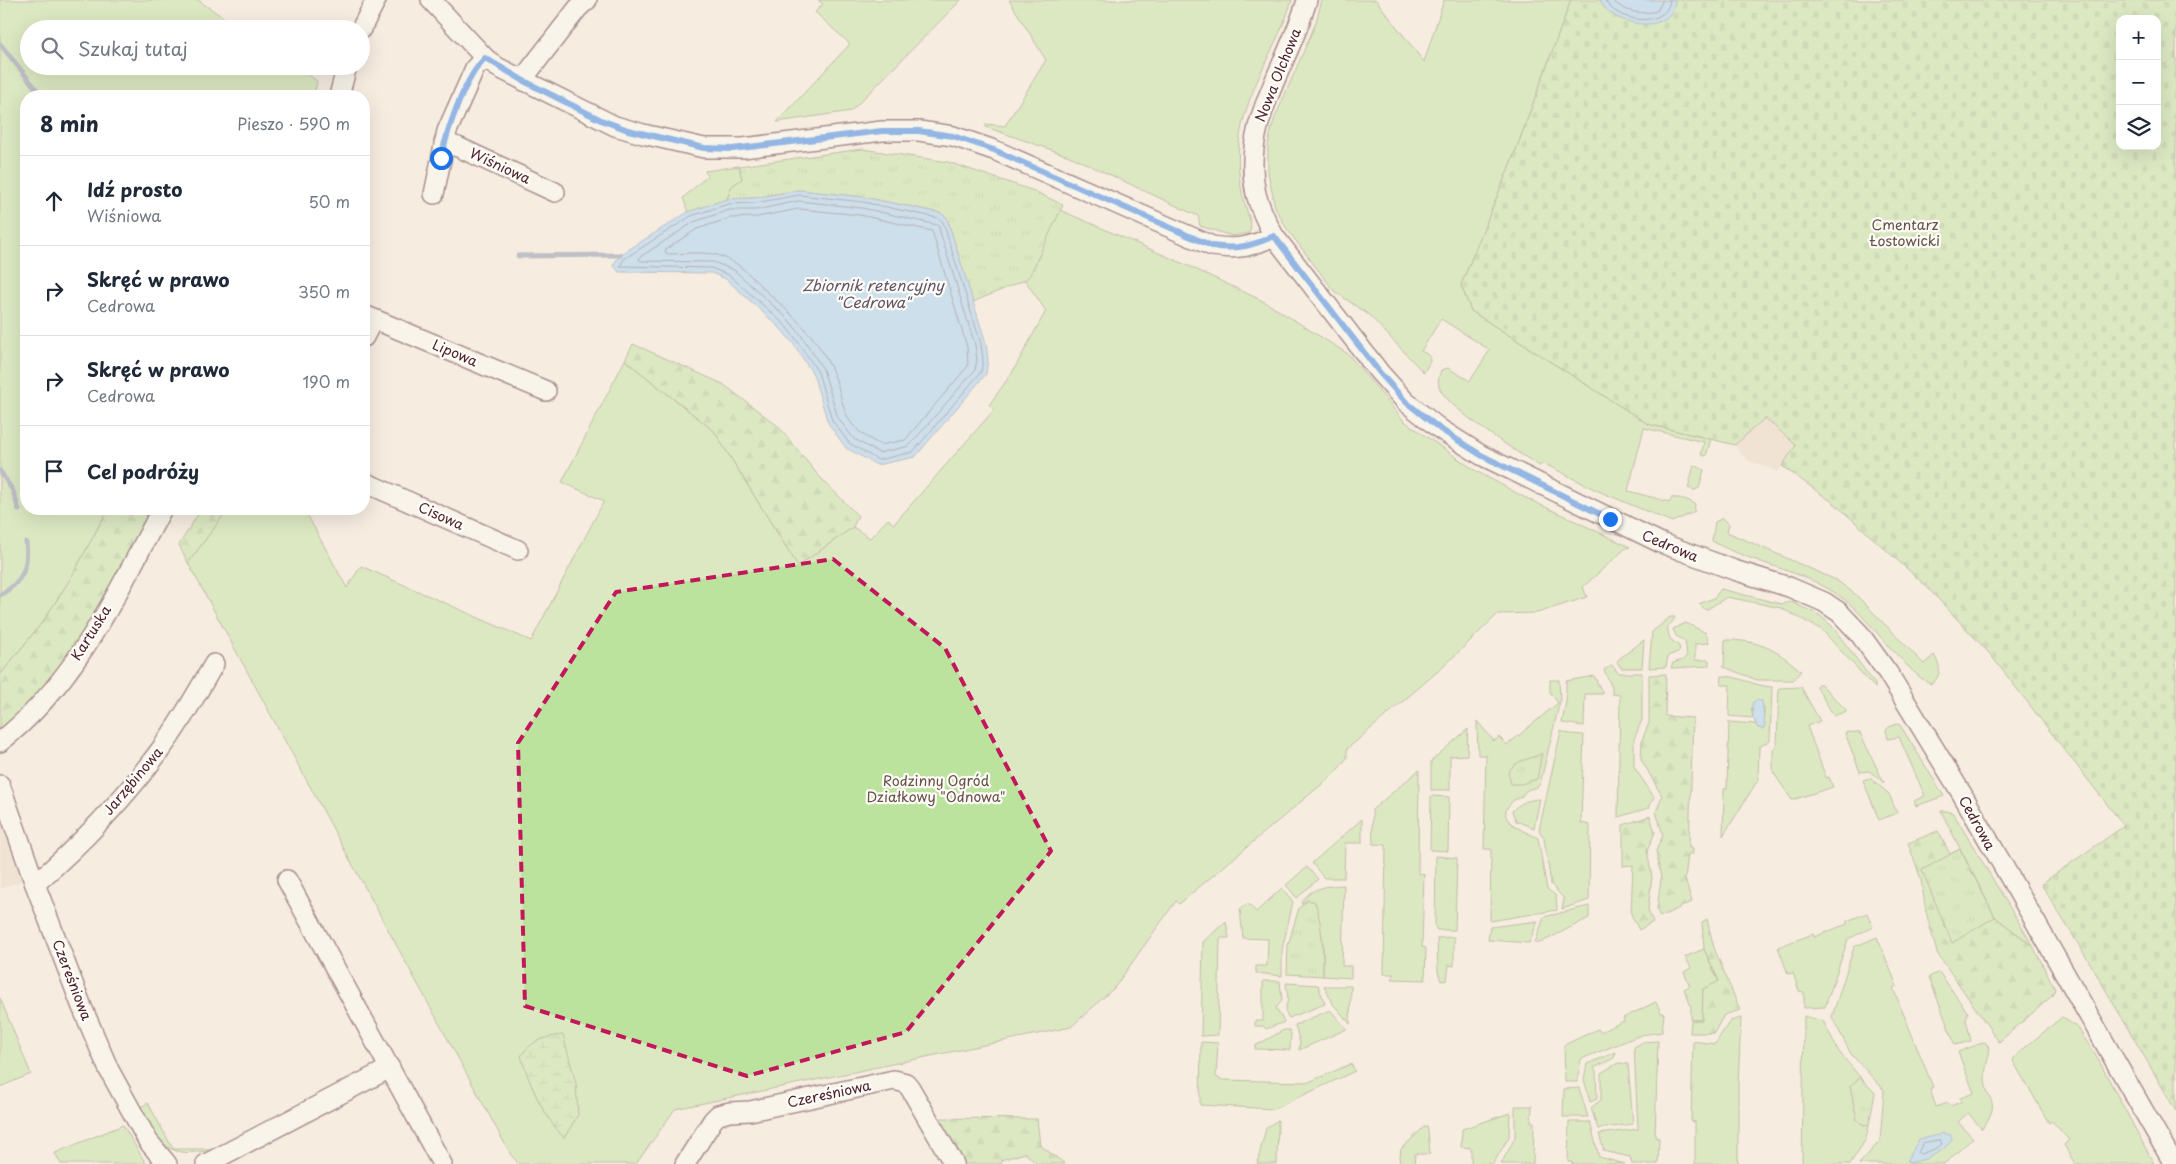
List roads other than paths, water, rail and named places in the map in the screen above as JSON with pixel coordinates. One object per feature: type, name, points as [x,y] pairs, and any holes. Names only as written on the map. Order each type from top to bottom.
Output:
[{"type":"street","points":[[431,0],[485,58],[524,81],[601,120],[628,130],[704,148],[732,149],[882,131],[919,131],[953,136],[994,150],[1212,246],[1228,249],[1244,248],[1274,236]]},
{"type":"street","points":[[524,81],[529,70],[578,8],[587,0]]},
{"type":"street","name":"Nowa Olchowa","points":[[1274,236],[1262,212],[1256,193],[1253,162],[1255,133],[1262,110],[1297,29],[1307,0]]},
{"type":"street","points":[[364,20],[371,1]]},
{"type":"street","points":[[434,194],[447,131],[475,68],[485,58]]},
{"type":"street","points":[[341,90],[345,75]]},
{"type":"street","name":"Wiśniowa","points":[[444,143],[458,147],[555,192]]},
{"type":"street","name":"Cedrowa","points":[[1274,236],[1380,373],[1406,402],[1440,429],[1481,455],[1661,543],[1734,570],[1789,587],[1824,602],[1839,612],[1859,633],[1901,694],[1962,794],[2174,1164]]},
{"type":"street","name":"Lipowa","points":[[370,318],[546,391]]},
{"type":"street","name":"Cisowa","points":[[370,485],[518,550]]},
{"type":"street","name":"Kartuska","points":[[0,742],[36,709],[82,651],[159,515]]},
{"type":"street","name":"Jarzębinowa","points":[[35,884],[104,817],[141,775],[176,728],[214,664]]},
{"type":"street","name":"Czereśniowa","points":[[0,785],[35,884],[109,1070],[148,1141],[167,1164]]},
{"type":"street","points":[[287,880],[442,1164]]},
{"type":"street","points":[[206,1164],[390,1068]]},
{"type":"street","name":"Czereśniowa","points":[[685,1164],[718,1115],[750,1111],[894,1080],[906,1083],[910,1088],[954,1164]]},
{"type":"water","points":[[1600,0],[1675,0],[1672,12],[1664,19],[1653,23],[1641,24],[1628,22],[1616,17],[1606,9]]},
{"type":"water","name":"Zbiornik retencyjny \"Cedrowa\"","points":[[799,190],[863,197],[941,213],[947,218],[986,343],[988,360],[986,374],[915,457],[877,465],[846,448],[828,423],[813,374],[792,342],[779,327],[726,279],[711,273],[619,272],[613,265],[620,255],[688,212],[727,199],[754,198]]},
{"type":"water","points":[[1756,700],[1762,701],[1765,726],[1763,729],[1758,728],[1753,718],[1752,703]]},
{"type":"water","points":[[1942,1133],[1951,1135],[1952,1140],[1943,1149],[1922,1160],[1910,1163],[1907,1161],[1919,1139]]},
{"type":"waterway","points":[[0,44],[20,69]]},
{"type":"waterway","points":[[25,75],[37,90]]},
{"type":"waterway","points":[[518,256],[620,255]]},
{"type":"waterway","points":[[0,471],[13,491],[19,510]]},
{"type":"waterway","points":[[0,595],[14,585],[23,573],[27,551],[26,542]]},
{"type":"park label","name":"Cmentarz Łostowicki","points":[[1905,234]]},
{"type":"park label","name":"Rodzinny Ogród Działkowy \"Odnowa\"","points":[[936,790]]}]
